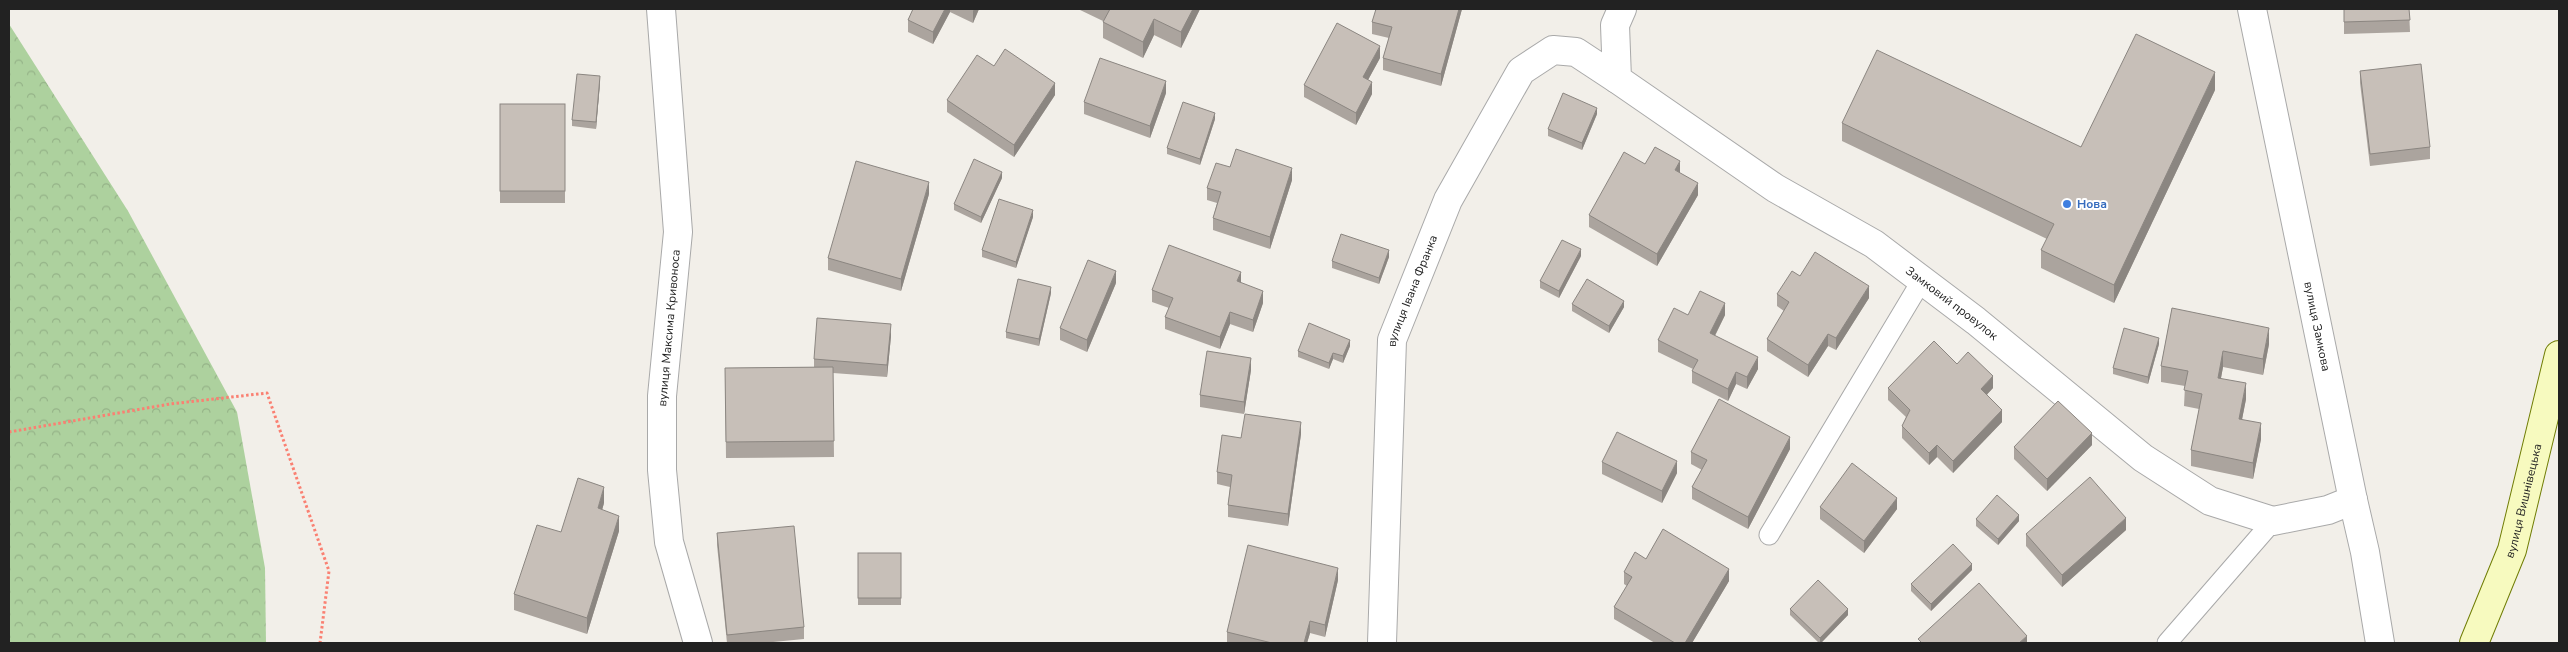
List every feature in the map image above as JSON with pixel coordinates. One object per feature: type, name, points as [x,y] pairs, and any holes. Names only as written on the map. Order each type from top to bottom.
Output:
[{"type":"main road","name":"вулиця Вишнівецька","points":[[2474,643],[2512,550],[2559,355]]},
{"type":"street","name":"вулиця Максима Кривоноса","points":[[661,9],[678,232],[662,396],[662,470],[669,542],[698,643]]},
{"type":"street","points":[[1617,79],[1615,24],[1622,9]]},
{"type":"street","name":"вулиця Замкова","points":[[2252,9],[2352,500],[2365,552],[2380,643]]},
{"type":"street","name":"вулиця Івана Франка","points":[[1382,643],[1392,340],[1448,200],[1521,71],[1552,50],[1576,52],[1617,79]]},
{"type":"street","name":"Замковий провулок","points":[[1617,79],[1775,188],[1874,244],[1976,321],[2143,458],[2210,501],[2273,521],[2328,510],[2352,500]]},
{"type":"lane","points":[[1769,535],[1922,280]]},
{"type":"lane","points":[[2166,643],[2273,521]]},
{"type":"path","points":[[9,432],[170,404],[267,393],[329,571],[320,643]]},
{"type":"green space","points":[[9,24],[128,211],[237,412],[265,568],[266,643],[9,643]]},
{"type":"building","points":[[913,9],[945,9],[933,32],[908,20]]},
{"type":"building","points":[[1110,9],[1193,9],[1181,32],[1154,19],[1143,42],[1103,22]]},
{"type":"building","points":[[1376,9],[1459,9],[1441,74],[1383,58],[1392,27],[1372,22]]},
{"type":"building","points":[[2344,9],[2409,9],[2410,20],[2344,22]]},
{"type":"building","points":[[1337,23],[1380,46],[1363,77],[1372,82],[1356,113],[1304,85]]},
{"type":"building","name":"Нова","points":[[2136,34],[2215,72],[2114,285],[2041,250],[2054,224],[1842,123],[1877,50],[2081,147]]},
{"type":"building","points":[[1005,49],[1055,83],[1014,145],[947,100],[977,55],[994,66]]},
{"type":"building","points":[[1100,58],[1166,81],[1150,126],[1084,102]]},
{"type":"building","points":[[2421,64],[2430,147],[2370,154],[2360,71]]},
{"type":"building","points":[[577,74],[600,76],[596,122],[572,120]]},
{"type":"building","points":[[1563,93],[1597,108],[1582,143],[1548,129]]},
{"type":"building","points":[[1183,102],[1215,113],[1200,159],[1167,148]]},
{"type":"building","points":[[500,104],[565,104],[565,191],[500,191]]},
{"type":"building","points":[[1655,147],[1680,161],[1675,170],[1698,183],[1657,254],[1589,215],[1624,152],[1645,164]]},
{"type":"building","points":[[1236,149],[1292,168],[1270,237],[1213,218],[1221,192],[1207,188],[1216,163],[1230,167]]},
{"type":"building","points":[[974,159],[1002,172],[981,217],[954,204]]},
{"type":"building","points":[[856,161],[929,182],[901,279],[828,258]]},
{"type":"building","points":[[999,199],[1033,210],[1016,262],[982,250]]},
{"type":"building","points":[[1341,234],[1389,250],[1379,278],[1332,261]]},
{"type":"building","points":[[1562,240],[1581,249],[1559,291],[1540,281]]},
{"type":"building","points":[[1169,245],[1241,272],[1237,281],[1263,291],[1253,320],[1230,312],[1220,337],[1165,317],[1173,298],[1152,290]]},
{"type":"building","points":[[1815,252],[1869,286],[1836,338],[1828,334],[1808,365],[1767,339],[1789,302],[1777,294],[1792,271],[1800,276]]},
{"type":"building","points":[[1088,260],[1116,271],[1087,340],[1060,328]]},
{"type":"building","points":[[1018,279],[1051,287],[1039,339],[1006,332]]},
{"type":"building","points":[[1587,279],[1624,301],[1609,326],[1572,304]]},
{"type":"building","points":[[1700,291],[1725,303],[1710,333],[1758,357],[1747,377],[1736,372],[1728,389],[1692,371],[1698,360],[1658,340],[1674,308],[1688,315]]},
{"type":"building","points":[[2172,308],[2269,328],[2263,359],[2223,351],[2218,378],[2246,383],[2239,419],[2261,423],[2253,463],[2191,450],[2202,394],[2184,390],[2188,371],[2161,366]]},
{"type":"building","points":[[817,318],[891,324],[887,365],[814,359]]},
{"type":"building","points":[[1309,323],[1350,340],[1343,356],[1333,353],[1329,363],[1298,351]]},
{"type":"building","points":[[2124,328],[2159,338],[2148,377],[2113,368]]},
{"type":"building","points":[[1934,341],[1957,364],[1968,352],[1993,376],[1981,389],[2002,410],[1953,461],[1937,445],[1929,453],[1902,426],[1910,410],[1888,388]]},
{"type":"building","points":[[1207,351],[1251,358],[1244,402],[1200,395]]},
{"type":"building","points":[[833,367],[834,441],[726,442],[725,368]]},
{"type":"building","points":[[1719,399],[1790,437],[1748,517],[1692,487],[1707,460],[1691,452]]},
{"type":"building","points":[[2058,401],[2092,433],[2047,479],[2014,447]]},
{"type":"building","points":[[1245,414],[1301,422],[1288,514],[1228,505],[1232,475],[1217,472],[1222,435],[1241,438]]},
{"type":"building","points":[[1617,432],[1677,461],[1662,491],[1602,462]]},
{"type":"building","points":[[1852,463],[1897,498],[1864,541],[1820,507]]},
{"type":"building","points":[[2090,477],[2126,518],[2062,575],[2026,534]]},
{"type":"building","points":[[578,478],[604,487],[598,508],[619,516],[587,618],[514,594],[537,525],[561,532]]},
{"type":"building","points":[[1997,495],[2019,515],[1998,539],[1976,519]]},
{"type":"building","points":[[794,526],[804,627],[727,635],[717,533]]},
{"type":"building","points":[[1663,529],[1729,569],[1685,643],[1675,643],[1614,607],[1632,577],[1624,572],[1635,552],[1646,559]]},
{"type":"building","points":[[1953,544],[1972,564],[1931,604],[1911,584]]},
{"type":"building","points":[[1248,545],[1338,568],[1325,625],[1310,621],[1304,643],[1272,643],[1227,632]]},
{"type":"building","points":[[858,553],[901,553],[901,598],[858,598]]},
{"type":"building","points":[[1818,580],[1848,609],[1820,638],[1790,609]]},
{"type":"building","points":[[1979,583],[2027,636],[2019,643],[1922,643],[1918,639]]},
{"type":"place","name":"Нова","points":[[2067,204]]}]
